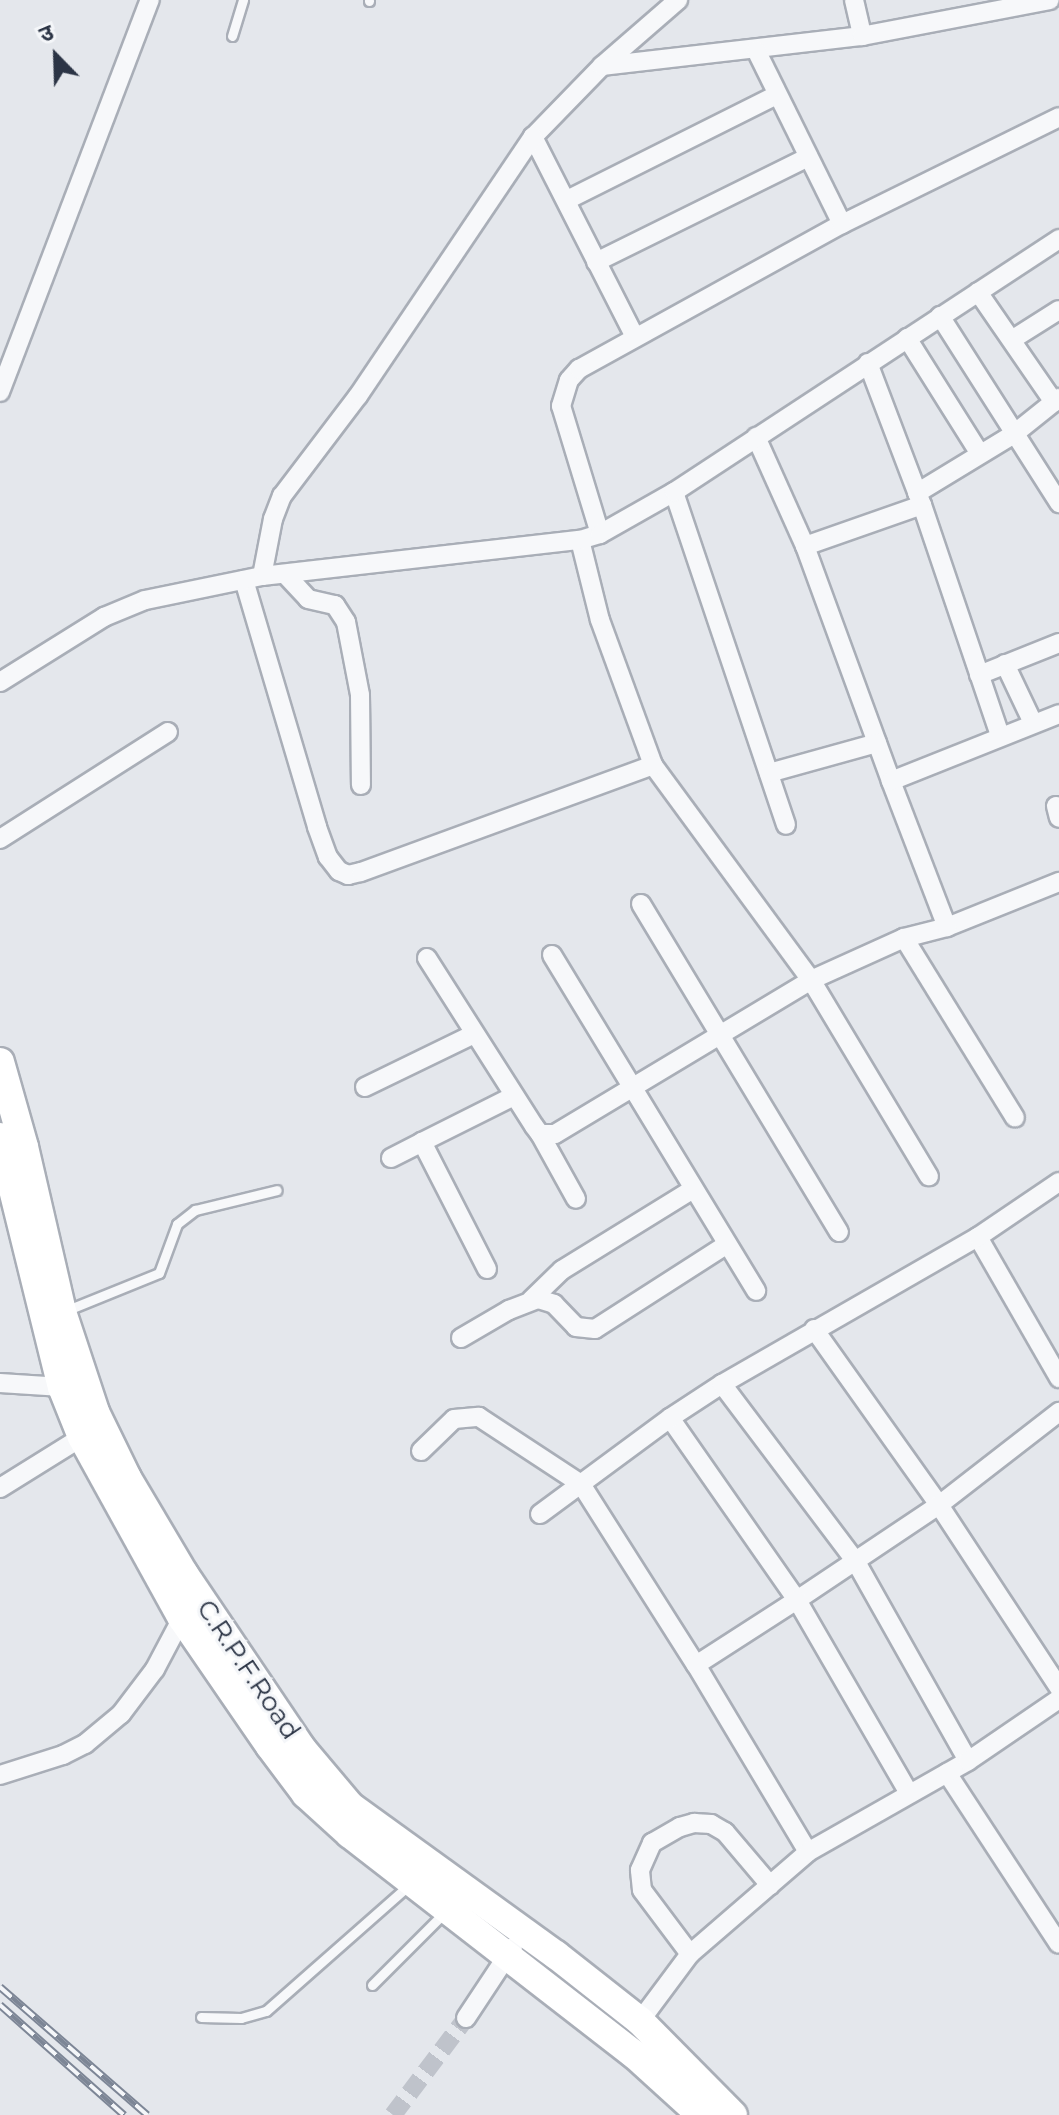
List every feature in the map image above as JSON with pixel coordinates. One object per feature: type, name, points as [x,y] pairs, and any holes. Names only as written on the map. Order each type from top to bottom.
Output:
[{"type":"main road","name":"C.R.P.F.Road","points":[[0,1062],[81,1377],[127,1478],[184,1574],[320,1774],[350,1806],[516,1943],[701,2115]]},
{"type":"main road","name":"C.R.P.F.Road","points":[[0,1137],[62,1387],[82,1437],[182,1618],[306,1794],[350,1834],[448,1908],[516,1943],[640,2021],[733,2115]]},
{"type":"street","points":[[0,392],[6,362],[150,0]]},
{"type":"street","points":[[653,765],[361,872],[348,875],[339,871],[328,857],[317,827],[253,578],[282,496],[358,396],[533,137],[602,66],[678,0]]},
{"type":"street","points":[[854,0],[862,36]]},
{"type":"street","points":[[602,66],[862,36],[1050,0]]},
{"type":"street","points":[[756,50],[842,224]]},
{"type":"street","points":[[567,200],[777,95]]},
{"type":"street","points":[[600,534],[561,406],[562,395],[579,369],[842,224],[1059,117]]},
{"type":"street","points":[[533,137],[635,337]]},
{"type":"street","points":[[596,262],[808,157]]},
{"type":"street","points":[[0,682],[41,653],[104,617],[145,600],[253,578],[580,540],[600,534],[674,492],[1059,239]]},
{"type":"street","points":[[805,546],[920,499],[980,454],[1014,434],[1056,400],[978,292]]},
{"type":"street","points":[[1013,339],[1059,310]]},
{"type":"street","points":[[940,316],[1059,503]]},
{"type":"street","points":[[907,338],[980,454]]},
{"type":"street","points":[[868,363],[920,499],[1000,735]]},
{"type":"street","points":[[756,437],[805,546],[947,927]]},
{"type":"street","points":[[674,492],[786,825]]},
{"type":"street","points":[[580,540],[600,620],[653,765],[811,980],[929,1176]]},
{"type":"street","points":[[285,574],[308,599],[335,605],[346,622],[360,695],[361,785]]},
{"type":"street","points":[[979,675],[1059,643]]},
{"type":"street","points":[[1005,664],[1033,723]]},
{"type":"street","points":[[891,781],[1059,714]]},
{"type":"street","points":[[0,839],[168,732]]},
{"type":"street","points":[[769,773],[877,743]]},
{"type":"street","points":[[540,1134],[555,1134],[633,1090],[811,980],[904,938],[947,927],[1059,882]]},
{"type":"street","points":[[641,904],[839,1232]]},
{"type":"street","points":[[904,938],[1015,1118]]},
{"type":"street","points":[[552,955],[756,1291]]},
{"type":"street","points":[[427,958],[540,1134],[576,1199]]},
{"type":"street","points":[[365,1087],[474,1034]]},
{"type":"street","points":[[391,1158],[514,1096]]},
{"type":"street","points":[[422,1142],[487,1269]]},
{"type":"street","points":[[540,1514],[670,1418],[722,1384],[978,1237],[1059,1182]]},
{"type":"street","points":[[461,1338],[531,1300],[562,1270],[693,1189]]},
{"type":"street","points":[[978,1237],[1059,1378]]},
{"type":"street","points":[[531,1300],[546,1300],[576,1327],[595,1329],[726,1245]]},
{"type":"street","points":[[814,1329],[939,1505],[1059,1688]]},
{"type":"street","points":[[0,1383],[62,1387]]},
{"type":"street","points":[[722,1384],[856,1562],[968,1761]]},
{"type":"street","points":[[696,1665],[939,1505],[1059,1412]]},
{"type":"street","points":[[421,1451],[454,1419],[479,1417],[581,1484],[696,1665],[808,1852]]},
{"type":"street","points":[[670,1418],[797,1600],[909,1793]]},
{"type":"street","points":[[0,1488],[82,1437]]},
{"type":"street","points":[[0,1775],[63,1755],[85,1744],[121,1714],[155,1669],[182,1618]]},
{"type":"street","points":[[640,2021],[690,1954],[808,1852],[968,1761],[1059,1699]]},
{"type":"street","points":[[947,1773],[1059,1944]]},
{"type":"street","points":[[690,1954],[642,1890],[640,1870],[652,1843],[680,1827],[694,1823],[711,1824],[725,1832],[770,1885]]},
{"type":"street","points":[[466,2018],[516,1943]]},
{"type":"lane","points":[[232,36],[243,0]]},
{"type":"lane","points":[[62,1312],[159,1273],[177,1224],[195,1210],[277,1190]]},
{"type":"lane","points":[[201,2017],[241,2018],[266,2011],[413,1882]]},
{"type":"lane","points":[[372,1985],[448,1908]]},
{"type":"tunnel","points":[[393,2115],[466,2018]]},
{"type":"railway","points":[[0,1987],[147,2115]]},
{"type":"railway","points":[[0,2005],[124,2115]]}]
